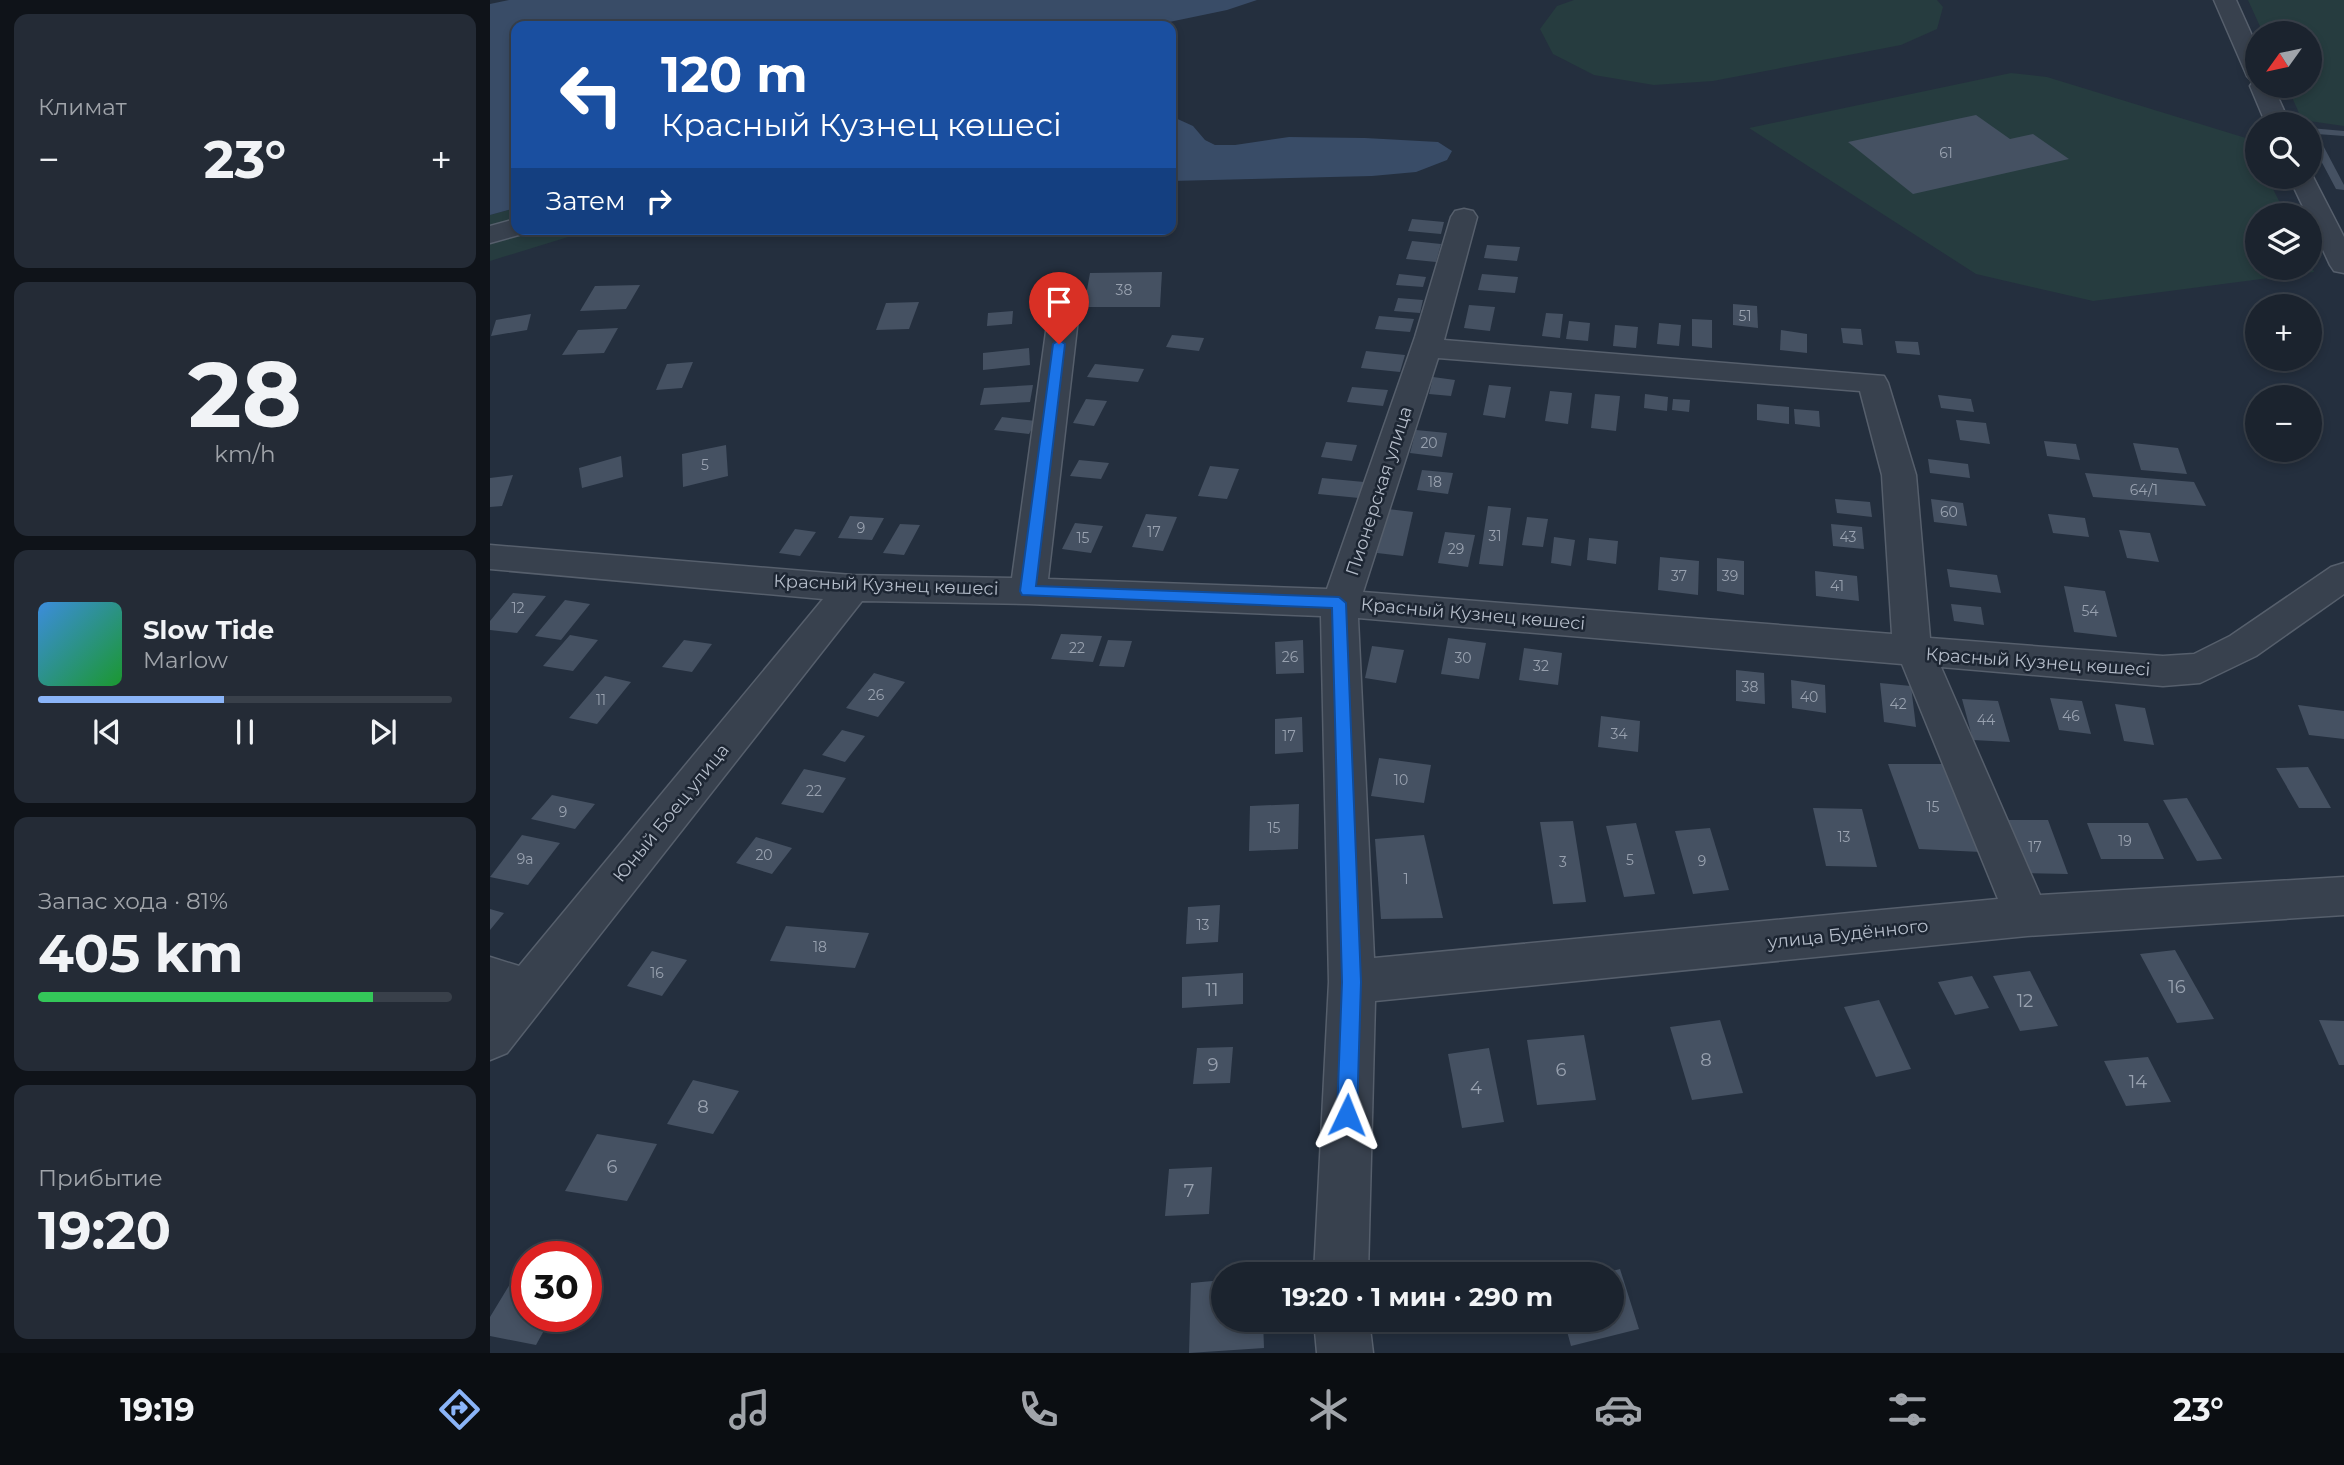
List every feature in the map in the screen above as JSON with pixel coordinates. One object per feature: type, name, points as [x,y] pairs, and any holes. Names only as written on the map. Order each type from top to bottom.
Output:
[{"type":"street","points":[[2225,0],[2245,46]]},
{"type":"street","points":[[2308,189],[2344,265]]},
{"type":"street","name":"Пионерская улица","points":[[1341,1262],[1352,982],[1339,603],[1426,348],[1464,217]]},
{"type":"street","points":[[490,235],[511,229]]},
{"type":"street","points":[[1028,591],[1064,310]]},
{"type":"street","points":[[1426,348],[1873,383],[1899,475],[1911,635],[2027,916]]},
{"type":"street","name":"Красный Кузнец көшесі","points":[[490,557],[852,587],[1339,603],[2163,671],[2200,668],[2243,646],[2344,576]]},
{"type":"street","name":"Юный Боец улица","points":[[490,1037],[509,984],[852,587]]},
{"type":"street","name":"улица Будённого","points":[[1352,982],[2027,916],[2344,896]]},
{"type":"street","points":[[1343,1332],[1345,1353]]},
{"type":"green space","points":[[1574,0],[1937,0],[1943,7],[1937,29],[1901,45],[1713,81],[1654,85],[1594,75],[1553,54],[1540,29],[1557,6]]},
{"type":"green space","points":[[2248,0],[2344,0],[2344,126],[2322,123],[2322,112],[2298,112],[2292,98],[2322,98],[2322,21],[2258,21]]},
{"type":"green space","points":[[2011,73],[2047,77],[2245,138],[2245,189],[2273,189],[2280,203],[2245,203],[2245,280],[2253,280],[2093,301],[1976,274],[1749,128]]},
{"type":"green space","points":[[511,209],[511,235],[574,235],[490,261],[490,215]]},
{"type":"water","points":[[509,0],[1257,0],[1227,10],[1174,21],[511,21],[511,209],[490,215],[490,4]]},
{"type":"water","points":[[1176,118],[1193,126],[1205,140],[1215,145],[1235,145],[1289,137],[1365,138],[1438,142],[1452,151],[1447,160],[1416,172],[1372,176],[1176,181]]},
{"type":"building","points":[[1976,115],[2010,139],[2033,134],[2069,159],[1913,194],[1848,142]]},
{"type":"building","points":[[2322,129],[2344,131],[2344,136],[2322,134]]},
{"type":"building","points":[[2322,143],[2344,185],[2344,190],[2336,189],[2322,163]]},
{"type":"building","points":[[1412,219],[1444,222],[1441,234],[1408,231]]},
{"type":"building","points":[[1412,241],[1441,244],[1436,262],[1406,259]]},
{"type":"building","points":[[1487,245],[1520,247],[1517,261],[1484,258]]},
{"type":"building","points":[[1162,272],[1160,307],[1084,307],[1090,273]]},
{"type":"building","points":[[1399,274],[1426,277],[1423,287],[1396,285]]},
{"type":"building","points":[[1482,274],[1518,277],[1515,293],[1478,290]]},
{"type":"building","points":[[640,285],[626,309],[580,311],[595,286]]},
{"type":"building","points":[[1398,298],[1423,300],[1420,313],[1394,311]]},
{"type":"building","points":[[919,302],[909,329],[876,330],[886,303]]},
{"type":"building","points":[[1733,304],[1757,306],[1758,328],[1733,325]]},
{"type":"building","points":[[1469,305],[1495,307],[1490,331],[1464,328]]},
{"type":"building","points":[[1013,311],[1012,324],[987,326],[988,313]]},
{"type":"building","points":[[1546,313],[1563,314],[1560,338],[1542,336]]},
{"type":"building","points":[[531,314],[527,330],[491,336],[496,320]]},
{"type":"building","points":[[1379,316],[1414,319],[1410,332],[1375,329]]},
{"type":"building","points":[[1692,319],[1712,320],[1712,348],[1692,346]]},
{"type":"building","points":[[1569,321],[1590,323],[1588,341],[1566,339]]},
{"type":"building","points":[[1659,323],[1681,325],[1679,346],[1657,344]]},
{"type":"building","points":[[1615,325],[1638,327],[1636,348],[1613,346]]},
{"type":"building","points":[[618,328],[604,353],[562,355],[578,330]]},
{"type":"building","points":[[1841,328],[1861,329],[1863,345],[1843,343]]},
{"type":"building","points":[[1781,330],[1807,334],[1807,353],[1780,350]]},
{"type":"building","points":[[1172,335],[1204,338],[1199,351],[1166,347]]},
{"type":"building","points":[[1895,341],[1918,342],[1920,355],[1897,353]]},
{"type":"building","points":[[1029,348],[1030,365],[983,370],[983,353]]},
{"type":"building","points":[[1366,351],[1405,355],[1400,372],[1361,368]]},
{"type":"building","points":[[693,362],[682,388],[656,390],[667,364]]},
{"type":"building","points":[[1095,364],[1144,369],[1138,382],[1087,377]]},
{"type":"building","points":[[1433,377],[1455,380],[1451,396],[1429,394]]},
{"type":"building","points":[[1033,385],[1030,402],[980,405],[984,388]]},
{"type":"building","points":[[1489,385],[1511,387],[1505,418],[1483,415]]},
{"type":"building","points":[[1352,387],[1388,390],[1383,406],[1347,402]]},
{"type":"building","points":[[1550,391],[1572,393],[1568,424],[1545,421]]},
{"type":"building","points":[[1595,394],[1620,396],[1616,431],[1591,428]]},
{"type":"building","points":[[1645,394],[1668,397],[1667,411],[1644,408]]},
{"type":"building","points":[[1938,395],[1971,399],[1974,412],[1941,408]]},
{"type":"building","points":[[1086,399],[1107,401],[1094,426],[1073,423]]},
{"type":"building","points":[[1673,399],[1690,400],[1689,412],[1672,410]]},
{"type":"building","points":[[1757,404],[1789,407],[1789,424],[1757,420]]},
{"type":"building","points":[[1794,409],[1819,411],[1820,427],[1795,424]]},
{"type":"building","points":[[1002,417],[1036,421],[1029,434],[994,430]]},
{"type":"building","points":[[1956,420],[1986,423],[1990,444],[1960,440]]},
{"type":"building","points":[[1416,430],[1447,433],[1442,457],[1410,453]]},
{"type":"building","points":[[2044,441],[2076,444],[2080,460],[2047,456]]},
{"type":"building","points":[[1326,442],[1357,445],[1352,461],[1321,457]]},
{"type":"building","points":[[2133,443],[2178,448],[2187,474],[2141,470]]},
{"type":"building","points":[[726,445],[728,476],[683,487],[682,454]]},
{"type":"building","points":[[621,456],[623,477],[582,488],[579,468]]},
{"type":"building","points":[[1928,459],[1968,464],[1970,478],[1930,473]]},
{"type":"building","points":[[1079,460],[1109,463],[1101,479],[1070,476]]},
{"type":"building","points":[[1210,466],[1239,469],[1227,499],[1198,496]]},
{"type":"building","points":[[1422,470],[1453,473],[1448,494],[1417,490]]},
{"type":"building","points":[[2085,473],[2194,482],[2206,506],[2093,497]]},
{"type":"building","points":[[513,475],[502,506],[490,507],[490,478]]},
{"type":"building","points":[[1322,478],[1364,482],[1359,498],[1318,494]]},
{"type":"building","points":[[1835,499],[1870,502],[1872,517],[1837,513]]},
{"type":"building","points":[[1931,499],[1963,503],[1967,526],[1934,522]]},
{"type":"building","points":[[1488,506],[1511,508],[1503,566],[1479,564]]},
{"type":"building","points":[[1388,509],[1413,512],[1403,556],[1377,553]]},
{"type":"building","points":[[1146,514],[1177,517],[1163,551],[1132,547]]},
{"type":"building","points":[[2048,514],[2085,518],[2089,537],[2053,533]]},
{"type":"building","points":[[850,516],[884,518],[872,540],[838,538]]},
{"type":"building","points":[[1527,517],[1548,519],[1543,547],[1522,545]]},
{"type":"building","points":[[1075,523],[1103,526],[1091,553],[1062,549]]},
{"type":"building","points":[[900,524],[920,525],[904,555],[883,553]]},
{"type":"building","points":[[1831,524],[1862,527],[1864,549],[1833,546]]},
{"type":"building","points":[[795,529],[816,532],[800,556],[779,553]]},
{"type":"building","points":[[2119,530],[2150,533],[2159,562],[2127,558]]},
{"type":"building","points":[[1445,532],[1475,535],[1468,567],[1438,563]]},
{"type":"building","points":[[1554,537],[1575,540],[1571,566],[1551,563]]},
{"type":"building","points":[[1589,538],[1618,541],[1616,564],[1587,560]]},
{"type":"building","points":[[1660,557],[1699,561],[1698,595],[1658,590]]},
{"type":"building","points":[[1717,558],[1744,561],[1744,595],[1717,591]]},
{"type":"building","points":[[1947,569],[1997,575],[2001,593],[1950,587]]},
{"type":"building","points":[[1815,571],[1857,576],[1859,601],[1816,596]]},
{"type":"building","points":[[2064,586],[2105,591],[2117,637],[2074,632]]},
{"type":"building","points":[[513,593],[546,596],[517,633],[490,630],[490,621]]},
{"type":"building","points":[[565,600],[590,604],[561,640],[535,636]]},
{"type":"building","points":[[1951,604],[1981,607],[1984,625],[1954,621]]},
{"type":"building","points":[[1061,634],[1102,636],[1093,662],[1051,659]]},
{"type":"building","points":[[570,635],[598,640],[573,671],[543,666]]},
{"type":"building","points":[[1448,638],[1486,643],[1479,679],[1441,674]]},
{"type":"building","points":[[684,640],[712,644],[692,672],[662,667]]},
{"type":"building","points":[[1108,640],[1132,641],[1124,667],[1099,666]]},
{"type":"building","points":[[1303,640],[1304,673],[1276,674],[1275,642]]},
{"type":"building","points":[[1372,646],[1404,650],[1396,683],[1365,678]]},
{"type":"building","points":[[1524,648],[1562,653],[1558,685],[1519,680]]},
{"type":"building","points":[[1736,670],[1764,673],[1765,704],[1736,701]]},
{"type":"building","points":[[874,673],[905,682],[878,717],[846,708]]},
{"type":"building","points":[[605,676],[631,682],[597,724],[569,718]]},
{"type":"building","points":[[1791,680],[1825,685],[1826,713],[1792,708]]},
{"type":"building","points":[[1880,683],[1911,686],[1916,727],[1884,722]]},
{"type":"building","points":[[2050,698],[2082,701],[2091,734],[2059,730]]},
{"type":"building","points":[[1962,699],[1998,701],[2010,742],[1973,740]]},
{"type":"building","points":[[2115,704],[2145,708],[2154,745],[2124,741]]},
{"type":"building","points":[[2298,705],[2344,711],[2344,739],[2309,735]]},
{"type":"building","points":[[1601,716],[1640,721],[1638,752],[1598,747]]},
{"type":"building","points":[[1302,717],[1303,752],[1275,754],[1275,719]]},
{"type":"building","points":[[842,730],[865,736],[845,762],[822,755]]},
{"type":"building","points":[[1379,758],[1431,765],[1424,803],[1371,796]]},
{"type":"building","points":[[1888,764],[1947,764],[1981,852],[1919,849]]},
{"type":"building","points":[[2308,767],[2331,808],[2299,808],[2276,768]]},
{"type":"building","points":[[804,769],[846,778],[823,813],[781,804]]},
{"type":"building","points":[[552,795],[595,804],[575,829],[531,819]]},
{"type":"building","points":[[2187,798],[2222,859],[2197,861],[2163,800]]},
{"type":"building","points":[[1299,804],[1298,849],[1249,851],[1250,806]]},
{"type":"building","points":[[1813,808],[1862,809],[1877,867],[1826,866]]},
{"type":"building","points":[[2003,820],[2048,820],[2068,874],[2022,873]]},
{"type":"building","points":[[1573,821],[1586,902],[1553,904],[1540,822]]},
{"type":"building","points":[[1636,823],[1655,894],[1624,897],[1606,826]]},
{"type":"building","points":[[2087,823],[2148,823],[2164,859],[2101,859]]},
{"type":"building","points":[[1710,828],[1729,890],[1693,894],[1675,831]]},
{"type":"building","points":[[522,835],[560,843],[528,885],[490,877]]},
{"type":"building","points":[[1424,835],[1443,918],[1381,919],[1375,839]]},
{"type":"building","points":[[756,837],[792,848],[772,874],[736,863]]},
{"type":"building","points":[[1220,905],[1218,942],[1186,944],[1188,907]]},
{"type":"building","points":[[490,909],[504,913],[490,930]]},
{"type":"building","points":[[786,926],[869,933],[855,968],[770,961]]},
{"type":"building","points":[[2175,950],[2214,1019],[2177,1023],[2140,954]]},
{"type":"building","points":[[652,951],[687,960],[662,996],[627,986]]},
{"type":"building","points":[[2030,971],[2058,1026],[2020,1031],[1993,976]]},
{"type":"building","points":[[1243,973],[1243,1004],[1182,1008],[1182,977]]},
{"type":"building","points":[[1972,976],[1989,1008],[1955,1015],[1938,982]]},
{"type":"building","points":[[1879,1000],[1911,1069],[1876,1077],[1844,1007]]},
{"type":"building","points":[[1720,1020],[1743,1093],[1692,1100],[1670,1027]]},
{"type":"building","points":[[2319,1020],[2344,1021],[2344,1065],[2339,1065]]},
{"type":"building","points":[[1584,1035],[1596,1100],[1537,1105],[1527,1040]]},
{"type":"building","points":[[1233,1047],[1230,1083],[1193,1084],[1197,1048]]},
{"type":"building","points":[[1489,1048],[1504,1122],[1462,1128],[1448,1054]]},
{"type":"building","points":[[2148,1057],[2171,1102],[2126,1106],[2104,1061]]},
{"type":"building","points":[[693,1080],[739,1091],[713,1134],[667,1124]]},
{"type":"building","points":[[597,1134],[657,1144],[627,1201],[565,1191]]},
{"type":"building","points":[[1212,1167],[1209,1214],[1165,1216],[1169,1169]]},
{"type":"building","points":[[1211,1281],[1211,1332],[1263,1332],[1264,1348],[1189,1353],[1191,1283]]},
{"type":"building","points":[[511,1282],[511,1332],[543,1332],[536,1345],[490,1336],[490,1317]]},
{"type":"building","points":[[1624,1282],[1639,1329],[1571,1346],[1567,1332],[1624,1332]]},
{"type":"route","points":[[1059,344],[1028,573],[1028,591],[1339,603],[1352,982],[1347,1115]]}]
